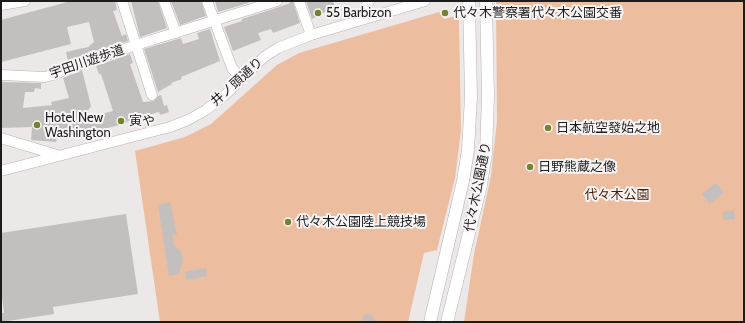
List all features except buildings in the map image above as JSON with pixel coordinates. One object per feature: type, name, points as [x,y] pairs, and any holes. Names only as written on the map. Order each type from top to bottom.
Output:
[{"type":"main road","name":"代々木公園通り","points":[[430,322],[464,181],[468,150],[471,97],[469,1]]},
{"type":"main road","name":"代々木公園通り","points":[[447,322],[481,185],[486,153],[488,96],[486,1]]},
{"type":"street","points":[[1,6],[25,1]]},
{"type":"street","points":[[122,1],[152,95]]},
{"type":"street","points":[[164,1],[176,34]]},
{"type":"street","points":[[207,1],[213,21],[232,68],[241,79]]},
{"type":"street","name":"宇田川遊歩道","points":[[1,75],[45,77],[136,45],[176,34],[255,4],[277,1]]},
{"type":"street","points":[[299,1],[311,35]]},
{"type":"street","points":[[360,19],[369,1]]},
{"type":"street","name":"井ノ頭通り","points":[[1,171],[170,127],[188,120],[212,105],[264,57],[290,43],[360,19],[425,1]]},
{"type":"street","points":[[1,138],[59,156]]},
{"type":"green space","name":"代々木公園","points":[[496,1],[744,1],[744,322],[464,322],[474,254],[491,176],[497,121]]},
{"type":"green space","points":[[439,12],[444,19],[456,16],[459,21],[461,130],[455,178],[437,250],[424,253],[408,322],[160,322],[135,151],[185,137],[211,124],[277,65],[299,53]]},
{"type":"place","name":"55 Barbizon","points":[[318,13]]},
{"type":"place","name":"代々木警察署代々木公園交番","points":[[445,13]]},
{"type":"place","name":"寅や","points":[[121,121]]},
{"type":"place","name":"Hotel New Washington","points":[[37,125]]},
{"type":"place","name":"日本航空發始之地","points":[[548,128]]},
{"type":"place","name":"日野熊蔵之像","points":[[530,167]]},
{"type":"place","name":"代々木公園陸上競技場","points":[[288,222]]}]
